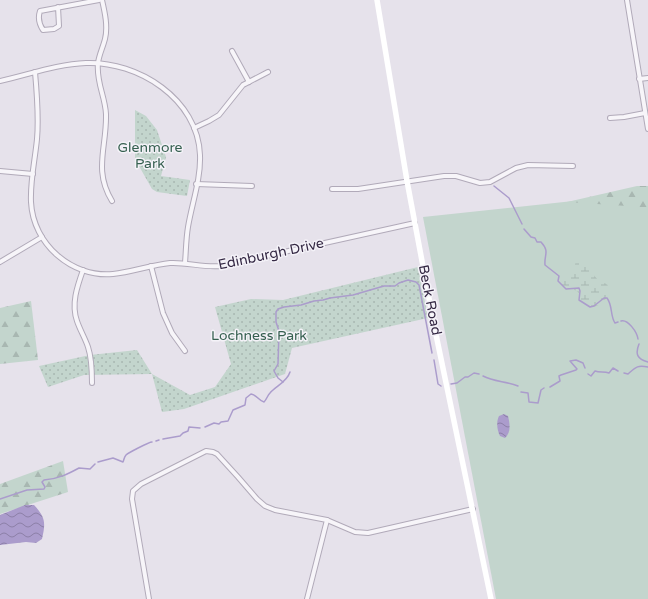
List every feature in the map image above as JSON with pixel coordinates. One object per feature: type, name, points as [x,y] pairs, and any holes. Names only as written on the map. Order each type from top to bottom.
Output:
[{"type":"main road","name":"Beck Road","points":[[377,0],[407,181],[440,355],[491,599]]},
{"type":"street","points":[[58,7],[59,26],[54,29],[43,30],[38,16],[40,11],[58,7],[101,0],[106,25],[106,33],[98,63],[99,85],[106,114],[102,175],[104,185],[112,201]]},
{"type":"street","points":[[627,0],[644,112],[648,129]]},
{"type":"street","points":[[232,52],[249,82]]},
{"type":"street","points":[[0,81],[72,64],[98,63],[127,69],[155,83],[168,92],[187,114],[198,140],[200,154],[188,227],[185,263]]},
{"type":"street","name":"Edinburgh Drive","points":[[35,72],[38,127],[31,193],[35,223],[49,247],[71,265],[83,270],[98,274],[112,274],[168,263],[185,263],[211,267],[221,266],[415,223]]},
{"type":"street","points":[[194,128],[219,115],[237,91],[249,82],[268,72]]},
{"type":"street","points":[[639,79],[648,78]]},
{"type":"street","points":[[610,118],[624,117],[644,112]]},
{"type":"street","points":[[332,189],[358,189],[444,176],[456,176],[480,183],[490,182],[516,168],[528,165],[573,166]]},
{"type":"street","points":[[0,171],[33,174]]},
{"type":"street","points":[[196,184],[252,186]]},
{"type":"street","points":[[0,262],[42,237]]},
{"type":"street","points":[[151,266],[163,313],[172,333],[185,351]]},
{"type":"street","points":[[83,270],[76,293],[75,310],[77,322],[86,340],[90,356],[92,384]]},
{"type":"street","points":[[149,599],[132,494],[141,484],[202,452],[209,451],[217,454],[265,506],[275,510],[327,520],[355,532],[364,533],[472,509]]},
{"type":"street","points":[[307,599],[327,520]]},
{"type":"green space","name":"Glenmore Park","points":[[135,110],[146,116],[157,130],[166,157],[161,176],[190,180],[187,196],[157,192],[152,189],[135,159]]},
{"type":"green space","points":[[637,186],[648,186],[648,222],[627,206],[567,202]]},
{"type":"green space","points":[[648,193],[648,599],[496,599],[423,217]]},
{"type":"green space","points":[[579,260],[599,281],[607,284],[610,291],[603,302],[592,308],[586,308],[582,305],[579,300],[578,292],[575,290],[567,291],[562,287],[564,279],[575,269],[575,264]]},
{"type":"green space","name":"Lochness Park","points":[[418,267],[428,318],[292,348],[285,374],[184,409],[162,412],[152,374],[190,395],[215,387],[231,364],[215,307],[251,299],[283,300]]},
{"type":"green space","points":[[31,301],[38,360],[0,364],[0,308]]},
{"type":"green space","points":[[137,350],[152,374],[84,375],[48,387],[39,366],[90,355]]},
{"type":"green space","points":[[63,461],[68,492],[0,514],[0,484]]},
{"type":"water","points":[[504,414],[508,416],[510,425],[508,434],[505,438],[500,436],[497,426],[499,416]]},
{"type":"water","points":[[25,505],[34,505],[44,520],[42,539],[36,543],[26,542],[0,545],[0,515]]},
{"type":"waterway","points":[[494,186],[509,198],[522,224]]},
{"type":"waterway","points":[[524,229],[531,237],[535,238],[537,242],[541,242],[544,245],[546,251],[545,265],[559,276],[558,281],[566,289],[579,288],[579,300],[590,307],[594,306],[604,298],[607,298],[610,304],[613,320],[615,323],[618,322]]},
{"type":"waterway","points":[[283,382],[278,378],[274,371],[278,364],[279,331],[276,322],[276,312],[278,309],[330,298],[353,295],[384,286],[395,286],[408,280],[416,282],[419,285],[432,353]]},
{"type":"waterway","points":[[621,321],[626,322],[632,327],[638,339]]},
{"type":"waterway","points":[[639,344],[637,351],[638,356],[639,358],[648,362]]},
{"type":"waterway","points":[[434,360],[438,384],[441,386]]},
{"type":"waterway","points":[[550,387],[560,381],[559,376],[577,369],[570,361],[576,360],[583,363],[585,368]]},
{"type":"waterway","points":[[624,373],[628,374],[639,366],[648,367]]},
{"type":"waterway","points":[[588,374],[591,376],[595,371],[609,373],[613,368],[618,371]]},
{"type":"waterway","points":[[205,427],[214,423],[219,424],[221,422],[228,421],[233,410],[245,405],[246,398],[251,394],[264,402],[272,390],[284,381],[290,372]]},
{"type":"waterway","points":[[451,384],[457,383],[474,373],[479,374]]},
{"type":"waterway","points":[[483,376],[518,386]]},
{"type":"waterway","points":[[521,392],[528,393],[529,402],[538,403],[541,390],[544,388]]},
{"type":"waterway","points":[[163,439],[180,436],[188,431],[189,427],[200,428]]},
{"type":"waterway","points":[[98,462],[113,458],[123,462],[126,455],[152,442]]},
{"type":"waterway","points":[[0,499],[27,490],[44,489],[45,487],[42,482],[44,480],[63,476],[79,468],[90,469],[95,464]]}]
